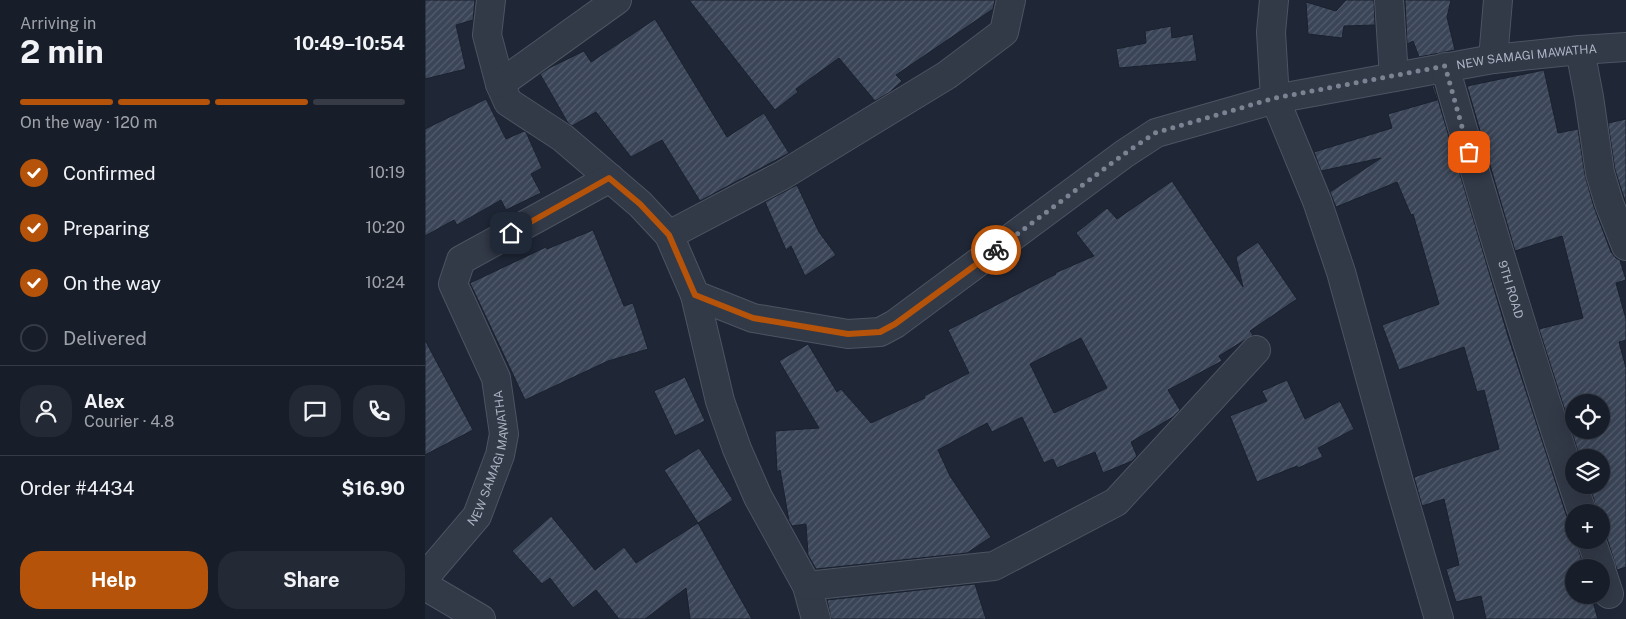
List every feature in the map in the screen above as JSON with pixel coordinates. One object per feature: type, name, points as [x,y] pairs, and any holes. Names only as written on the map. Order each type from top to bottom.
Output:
[{"type":"street","points":[[491,0],[487,35],[500,84],[508,102],[563,138],[640,204],[669,235],[695,295],[720,401],[737,450],[758,497],[807,586],[816,619]]},
{"type":"street","points":[[500,84],[617,0]]},
{"type":"street","points":[[669,235],[783,175],[947,75],[1004,32],[1011,0]]},
{"type":"street","points":[[1273,0],[1271,32],[1275,98],[1317,201],[1341,272],[1439,619]]},
{"type":"street","points":[[1389,0],[1394,77]]},
{"type":"street","points":[[1493,59],[1498,0]]},
{"type":"street","name":"NEW SAMAGI MAWATHA","points":[[695,295],[753,318],[848,334],[880,332],[895,324],[1155,133],[1275,98],[1445,66],[1493,59],[1626,47]]},
{"type":"street","points":[[1580,50],[1600,173],[1609,203],[1626,246]]},
{"type":"street","name":"9TH ROAD","points":[[1445,66],[1482,198],[1579,504]]},
{"type":"street","name":"NEW SAMAGI MAWATHA","points":[[425,577],[477,516],[500,455],[504,434],[496,378],[453,284],[461,260],[609,178]]},
{"type":"street","points":[[807,586],[994,566],[1116,502],[1256,350]]},
{"type":"street","points":[[425,586],[481,619]]},
{"type":"building","points":[[425,0],[475,0],[473,20],[456,25],[466,69],[425,79]]},
{"type":"building","points":[[689,0],[995,0],[993,9],[896,75],[902,81],[890,92],[875,101],[839,58],[796,89],[798,92],[775,110]]},
{"type":"building","points":[[1346,0],[1374,0],[1375,25],[1344,26],[1342,38],[1308,34],[1306,2],[1336,11]]},
{"type":"building","points":[[1405,0],[1451,0],[1447,17],[1455,50],[1419,57],[1413,41],[1407,44]]},
{"type":"building","points":[[655,19],[727,137],[764,113],[789,153],[700,201],[662,140],[631,157],[596,112],[572,126],[568,123],[540,74],[584,51],[591,62]]},
{"type":"building","points":[[1171,26],[1172,38],[1193,34],[1197,61],[1119,68],[1116,49],[1146,43],[1145,31]]},
{"type":"building","points":[[1544,70],[1558,133],[1578,129],[1585,175],[1594,207],[1611,252],[1620,260],[1626,280],[1616,283],[1626,319],[1626,340],[1619,342],[1626,368],[1626,567],[1617,570],[1610,548],[1610,504],[1595,504],[1592,494],[1610,494],[1610,449],[1577,449],[1574,439],[1610,439],[1610,394],[1565,394],[1565,411],[1539,329],[1583,318],[1562,236],[1515,251],[1467,86]]},
{"type":"building","points":[[1432,86],[1434,86],[1508,336],[1565,511],[1565,549],[1579,549],[1581,559],[1565,559],[1565,604],[1594,604],[1598,619],[1486,619],[1481,596],[1456,602],[1446,569],[1459,565],[1444,499],[1422,506],[1414,477],[1499,449],[1484,390],[1477,392],[1464,347],[1399,370],[1382,325],[1439,304],[1413,214],[1411,215],[1397,182],[1336,207],[1330,192],[1381,158],[1321,171],[1314,152],[1392,128],[1388,114],[1437,100]]},
{"type":"building","points":[[486,99],[506,139],[524,131],[526,132],[542,168],[531,174],[541,193],[506,210],[501,200],[457,225],[454,220],[425,236],[425,129]]},
{"type":"building","points":[[1626,119],[1626,204],[1615,170],[1608,123]]},
{"type":"building","points":[[1172,181],[1243,287],[1236,257],[1258,242],[1297,299],[1250,331],[1253,335],[1219,356],[1222,361],[1168,390],[1180,410],[1173,417],[1131,442],[1137,456],[1132,461],[1103,473],[1095,452],[1057,468],[1053,459],[1044,463],[1022,417],[992,432],[987,423],[938,450],[950,476],[991,537],[967,553],[816,569],[808,555],[806,524],[792,526],[789,521],[780,470],[777,472],[775,431],[819,428],[779,361],[808,344],[837,392],[841,389],[871,423],[925,398],[924,396],[969,373],[948,330],[1055,273],[1094,256],[1076,233],[1107,208],[1117,219]],"holes":[[[1081,338],[1107,388],[1054,413],[1030,364]]]},
{"type":"building","points":[[797,185],[819,232],[836,255],[805,276],[791,246],[786,250],[765,202]]},
{"type":"building","points":[[593,230],[624,306],[633,303],[648,349],[608,361],[525,400],[470,283],[546,247],[547,249]]},
{"type":"building","points":[[425,340],[473,430],[425,455]]},
{"type":"building","points":[[685,377],[705,421],[675,436],[654,391]]},
{"type":"building","points":[[1287,380],[1305,419],[1340,401],[1354,429],[1318,448],[1323,457],[1257,482],[1230,416],[1267,401],[1262,391]]},
{"type":"building","points":[[699,448],[733,500],[698,523],[664,470]]},
{"type":"building","points":[[551,516],[595,570],[624,547],[636,563],[698,523],[752,619],[690,619],[686,588],[645,619],[619,619],[596,590],[573,608],[550,578],[542,584],[512,551]]},
{"type":"building","points":[[975,584],[986,619],[831,619],[827,600]]},
{"type":"way so far","points":[[996,250],[1155,133],[1275,98],[1445,66],[1469,152]]},
{"type":"route","points":[[511,233],[609,178],[640,204],[669,235],[695,295],[753,318],[848,334],[880,332],[895,324],[996,250]]}]
